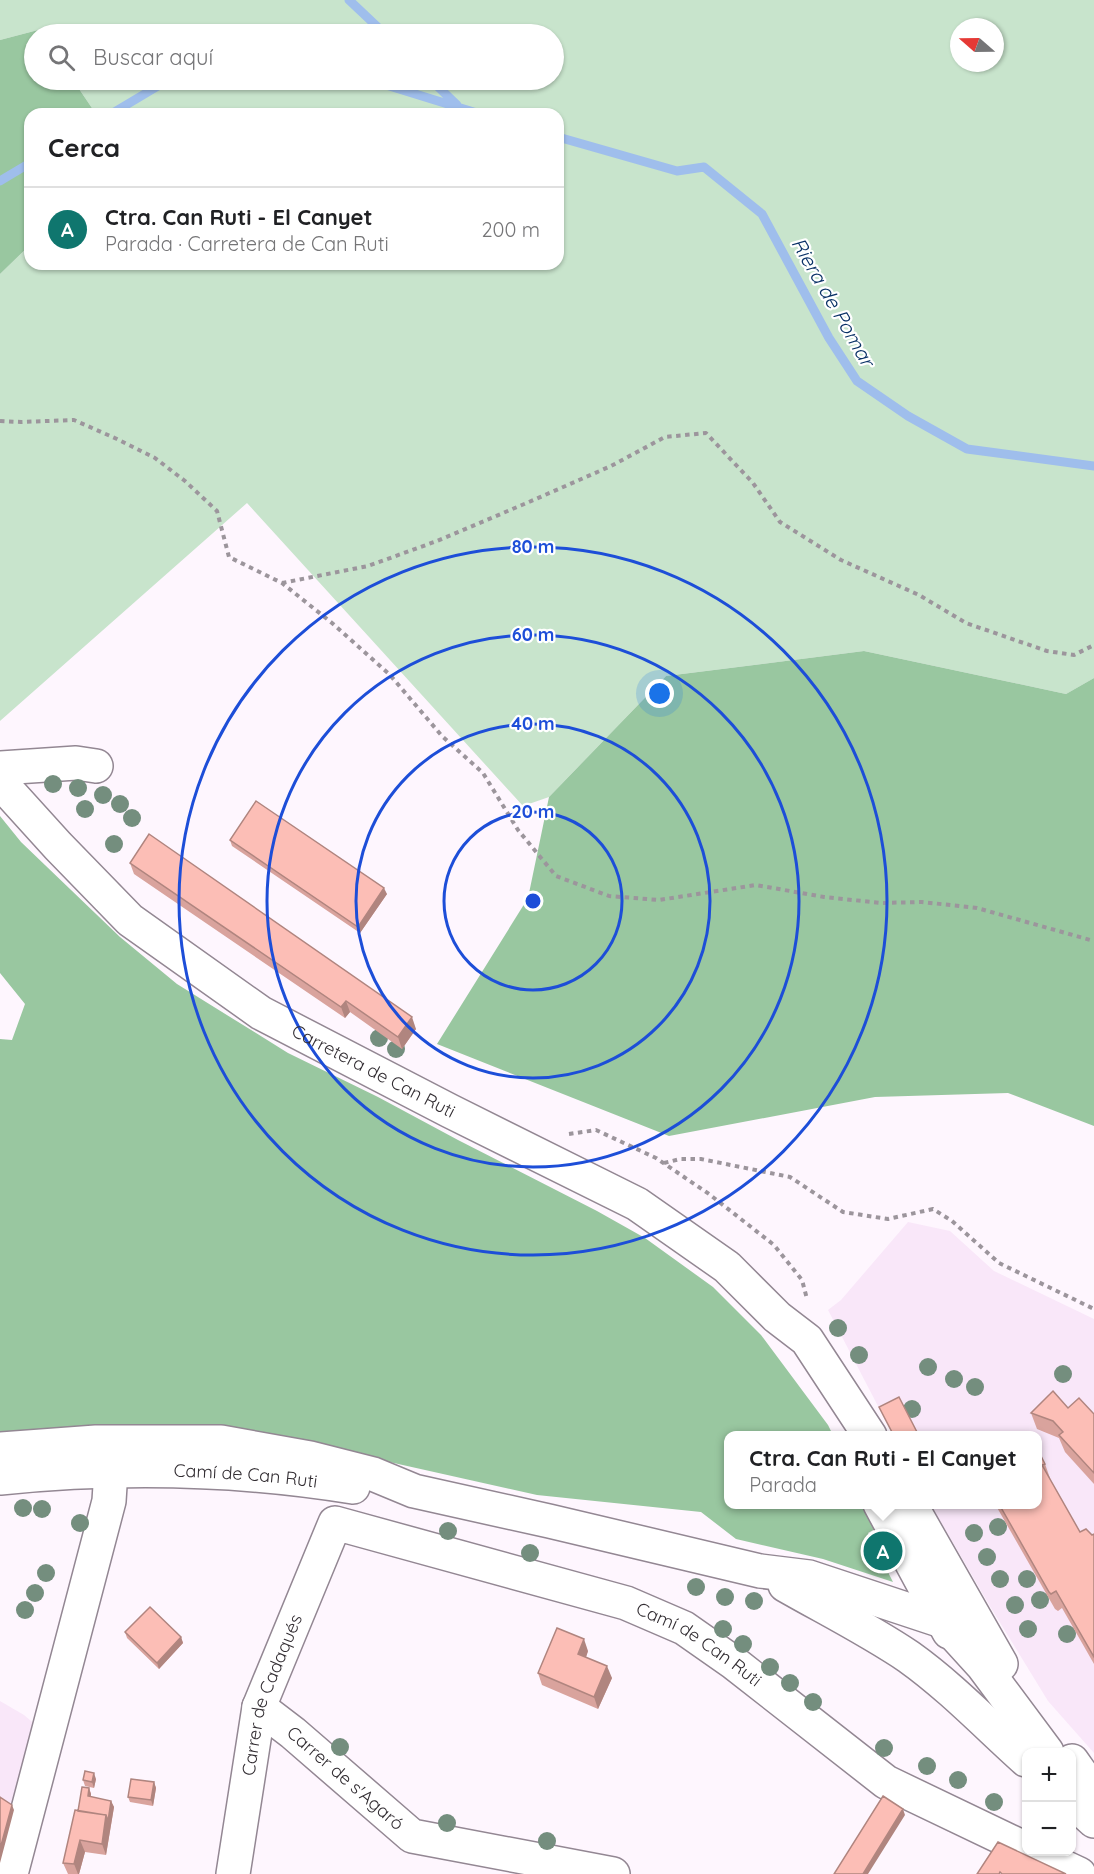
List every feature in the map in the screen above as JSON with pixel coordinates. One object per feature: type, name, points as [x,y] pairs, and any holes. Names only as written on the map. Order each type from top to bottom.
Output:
[{"type":"street","points":[[0,768],[76,763],[96,766]]},
{"type":"street","name":"Carretera de Can Ruti","points":[[0,782],[130,920],[261,1013],[637,1204],[727,1267],[777,1317],[807,1340],[867,1431]]},
{"type":"street","name":"Carretera de Can Ruti","points":[[777,1317],[840,1431]]},
{"type":"street","name":"Camí de Can Ruti","points":[[4,1452],[96,1442],[221,1442],[244,1446],[310,1458],[373,1474],[414,1491],[760,1571],[809,1578],[942,1621]]},
{"type":"street","name":"Camí de Can Ruti","points":[[111,1470],[153,1455],[206,1454],[244,1446]]},
{"type":"street","points":[[11,1874],[109,1501],[111,1470]]},
{"type":"street","name":"Camí de Can Ruti","points":[[0,1478],[111,1470],[230,1473],[320,1482],[371,1491],[414,1491]]},
{"type":"street","points":[[883,1509],[942,1621],[1022,1751]]},
{"type":"street","points":[[913,1509],[998,1659],[1063,1748]]},
{"type":"street","name":"Camí de Can Ruti","points":[[335,1523],[626,1603],[684,1628],[734,1663],[886,1782],[1022,1847]]},
{"type":"street","name":"Carrer de Cadaqués","points":[[233,1874],[259,1707],[335,1523]]},
{"type":"street","name":"Camí de Can Ruti","points":[[760,1571],[864,1628],[910,1658],[950,1690],[1022,1754]]},
{"type":"street","points":[[942,1621],[983,1666],[1044,1748]]},
{"type":"street","name":"Carrer de s'Agaró","points":[[259,1707],[293,1733],[412,1836],[613,1874]]},
{"type":"street","points":[[1076,1768],[1094,1793]]},
{"type":"street","points":[[1076,1778],[1094,1793]]},
{"type":"street","points":[[1072,1802],[1094,1821]]},
{"type":"street","points":[[1042,1856],[1079,1874]]},
{"type":"path","points":[[0,421],[74,420],[155,458],[185,481],[217,511],[229,557],[282,583],[332,623],[390,675],[442,736],[483,773],[518,830],[556,876],[609,896],[639,899],[659,900],[756,885],[824,897],[881,903],[922,902],[977,908],[1094,941]]},
{"type":"path","points":[[282,583],[368,566],[437,541],[529,502],[610,466],[665,437],[706,433],[753,483],[780,522],[841,560],[919,595],[966,623],[1047,651],[1074,655],[1094,645]]},
{"type":"path","points":[[664,1163],[680,1159],[701,1159],[790,1178],[843,1212],[888,1219],[933,1209],[952,1221],[999,1263],[1094,1309]]},
{"type":"shaded area","points":[[908,1222],[950,1231],[994,1271],[1094,1319],[1094,1753],[1048,1701],[933,1509],[1042,1509],[1042,1431],[891,1431],[828,1310],[841,1300]]},
{"type":"shaded area","points":[[0,1701],[24,1715],[38,1727],[0,1866]]},
{"type":"green space","points":[[0,0],[1094,0],[1094,678],[1066,694],[864,651],[666,676],[549,797],[523,806],[247,503],[0,721],[0,274],[24,251],[24,270],[564,270],[564,108],[92,108],[80,90],[564,90],[564,24],[24,24],[24,34],[0,40]]},
{"type":"green space","points":[[24,34],[24,90],[80,90],[92,108],[24,108],[24,251],[0,274],[0,40]]},
{"type":"green space","points":[[864,651],[1066,694],[1094,678],[1094,1126],[1008,1093],[875,1097],[669,1136],[437,1044],[528,898],[549,797],[666,676]]},
{"type":"green space","points":[[0,816],[21,842],[120,937],[177,984],[288,1053],[378,1097],[645,1238],[713,1287],[761,1335],[831,1431],[724,1431],[724,1509],[868,1509],[877,1528],[868,1533],[893,1582],[823,1559],[736,1539],[701,1512],[537,1495],[367,1457],[0,1445],[0,1039],[12,1040],[25,1004],[0,973]]},
{"type":"building","points":[[256,801],[384,888],[358,927],[230,840]]},
{"type":"building","points":[[149,834],[412,1017],[398,1037],[346,1001],[341,1007],[130,863]]},
{"type":"building","points":[[1053,1391],[1068,1408],[1079,1398],[1094,1414],[1094,1473],[1059,1435],[1063,1432],[1053,1421],[1031,1413]]},
{"type":"building","points":[[899,1397],[916,1431],[891,1431],[879,1407]]},
{"type":"building","points":[[1042,1465],[1080,1532],[1086,1529],[1092,1535],[1094,1534],[1094,1657],[1056,1591],[1051,1594],[1002,1509],[1042,1509]]},
{"type":"building","points":[[150,1607],[181,1637],[157,1663],[125,1632]]},
{"type":"building","points":[[557,1628],[584,1639],[578,1654],[607,1666],[594,1697],[538,1673]]},
{"type":"building","points":[[85,1771],[94,1773],[92,1782],[83,1780]]},
{"type":"building","points":[[131,1779],[154,1782],[151,1800],[128,1797]]},
{"type":"building","points":[[82,1787],[89,1788],[88,1796],[111,1801],[108,1821],[106,1815],[78,1811]]},
{"type":"building","points":[[883,1796],[903,1809],[863,1874],[834,1874]]},
{"type":"building","points":[[0,1797],[12,1805],[0,1849]]},
{"type":"building","points":[[75,1810],[106,1815],[102,1844],[80,1840],[74,1864],[63,1863]]},
{"type":"building","points":[[998,1842],[1022,1853],[1022,1856],[1028,1856],[1066,1874],[1002,1874],[1000,1872],[999,1874],[977,1874]]},
{"type":"waterway","points":[[349,0],[374,24]]},
{"type":"waterway","name":"Riera de Pomar","points":[[121,108],[151,90]]},
{"type":"waterway","name":"Riera de Pomar","points":[[402,90],[461,108]]},
{"type":"waterway","points":[[441,90],[457,105]]},
{"type":"waterway","name":"Riera de Pomar","points":[[564,139],[677,171],[704,167],[762,214],[829,338],[857,381],[908,416],[967,449],[1094,466]]},
{"type":"waterway","name":"Riera de Pomar","points":[[0,181],[24,167]]},
{"type":"place","name":"Ctra. Can Ruti - El Canyet","points":[[883,1551]]}]
